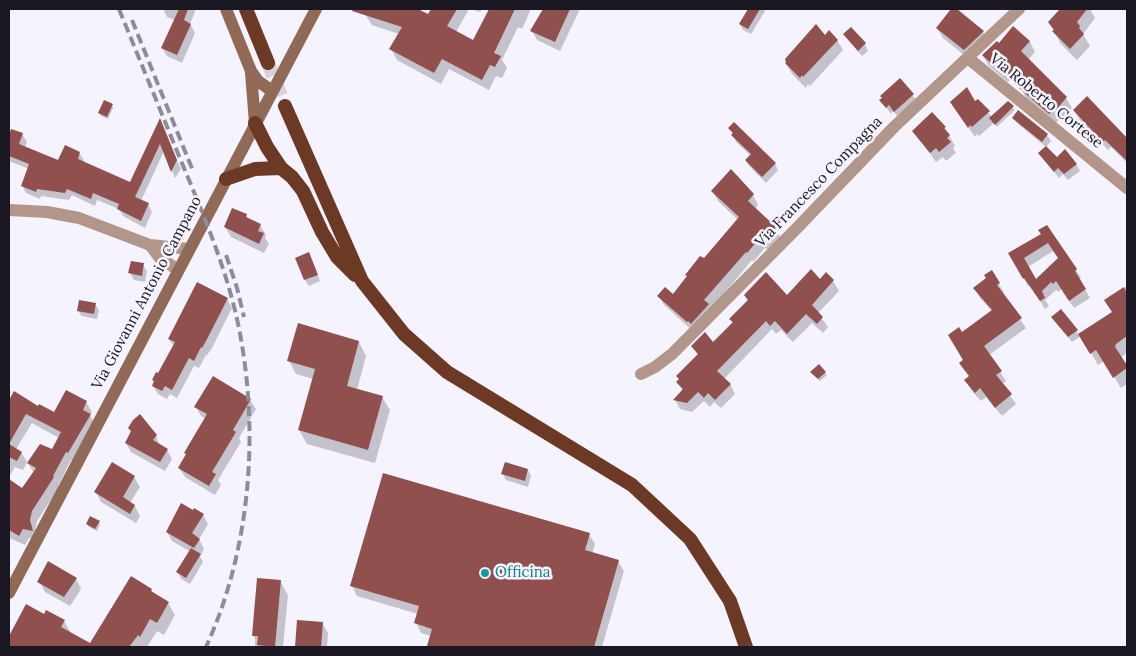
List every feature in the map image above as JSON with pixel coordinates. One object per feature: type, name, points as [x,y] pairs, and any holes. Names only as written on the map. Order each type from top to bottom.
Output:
[{"type":"highway","points":[[246,9],[268,63]]},
{"type":"highway","points":[[285,106],[362,282]]},
{"type":"highway","points":[[255,123],[266,146],[281,168],[292,176],[303,191],[322,232],[337,257],[362,282],[404,334],[448,372],[632,485],[690,539],[730,601],[746,647]]},
{"type":"highway","points":[[226,179],[255,169],[281,168]]},
{"type":"main road","points":[[226,9],[251,71],[258,81],[272,91]]},
{"type":"main road","name":"Via Giovanni Antonio Campano","points":[[9,593],[188,249],[316,9]]},
{"type":"main road","points":[[251,71],[255,123]]},
{"type":"street","name":"Via Francesco Compagna","points":[[641,374],[656,367],[672,354],[894,127],[1019,9]]},
{"type":"street","name":"Via Roberto Cortese","points":[[968,58],[1127,188]]},
{"type":"street","points":[[9,210],[47,212],[79,218],[150,245],[164,248],[188,249]]},
{"type":"street","points":[[150,245],[159,257],[178,270]]},
{"type":"building","points":[[179,9],[188,9],[184,20],[191,24],[177,55],[161,48]]},
{"type":"building","points":[[353,9],[418,9],[428,14],[431,9],[457,9],[447,26],[473,40],[489,9],[515,9],[494,53],[501,56],[495,67],[490,65],[482,80],[442,59],[434,73],[389,49],[402,27],[352,11]]},
{"type":"building","points":[[543,9],[570,9],[555,42],[530,31]]},
{"type":"building","points":[[748,9],[760,9],[748,29],[739,24]]},
{"type":"building","points":[[951,9],[957,9],[984,31],[964,50],[936,28]]},
{"type":"building","points":[[1060,9],[1087,9],[1077,22],[1084,34],[1070,49],[1052,31],[1054,30],[1048,22]]},
{"type":"building","points":[[816,24],[825,35],[829,30],[838,40],[800,78],[785,63],[785,59]]},
{"type":"building","points":[[1013,26],[1030,41],[1021,51],[1067,97],[1056,110],[1054,109],[1049,114],[1019,88],[1021,86],[1004,71],[1002,73],[982,55],[997,41],[999,43]]},
{"type":"building","points":[[851,27],[866,43],[858,51],[843,34]]},
{"type":"building","points":[[900,78],[914,94],[894,112],[889,105],[886,108],[879,100],[882,98],[880,96]]},
{"type":"building","points":[[967,87],[975,101],[978,99],[990,111],[972,127],[970,125],[968,128],[950,102]]},
{"type":"building","points":[[1087,96],[1127,138],[1127,161],[1105,140],[1103,142],[1073,110]]},
{"type":"building","points":[[104,100],[113,104],[107,117],[98,113]]},
{"type":"building","points":[[1008,101],[1014,106],[995,125],[989,118]]},
{"type":"building","points":[[1018,110],[1048,134],[1042,142],[1012,118]]},
{"type":"building","points":[[932,112],[946,127],[944,128],[950,135],[947,138],[951,142],[939,152],[936,148],[930,153],[912,131]]},
{"type":"building","points":[[160,118],[177,160],[171,172],[160,144],[135,197],[149,203],[141,221],[117,209],[119,204],[93,193],[91,199],[67,189],[65,193],[37,189],[36,192],[21,186],[29,164],[9,156],[9,135],[11,129],[23,133],[19,144],[58,160],[65,145],[80,152],[78,159],[130,182]]},
{"type":"building","points":[[734,122],[776,163],[762,177],[745,160],[751,154],[731,135],[733,133],[728,128]]},
{"type":"building","points":[[1046,146],[1057,157],[1065,149],[1077,164],[1064,174],[1058,168],[1054,172],[1038,153]]},
{"type":"building","points":[[731,169],[754,194],[748,201],[776,227],[762,242],[759,239],[746,252],[704,300],[709,304],[691,324],[657,296],[665,287],[673,294],[700,256],[704,258],[739,217],[711,191]]},
{"type":"building","points":[[232,208],[247,214],[246,217],[261,224],[258,231],[264,233],[259,244],[224,227]]},
{"type":"building","points":[[1047,225],[1077,269],[1075,271],[1086,289],[1069,301],[1056,281],[1053,284],[1051,282],[1042,291],[1045,298],[1040,301],[1023,279],[1008,253],[1041,234],[1038,230]],"holes":[[[1048,243],[1058,258],[1036,279],[1024,258]]]},
{"type":"building","points":[[309,252],[318,275],[304,280],[295,258]]},
{"type":"building","points":[[131,261],[144,263],[142,276],[128,273]]},
{"type":"building","points":[[811,269],[820,279],[826,272],[834,280],[812,305],[823,317],[817,324],[806,314],[787,334],[775,321],[770,326],[766,321],[717,371],[731,384],[715,400],[708,393],[704,398],[698,392],[687,403],[673,400],[683,389],[676,382],[679,379],[676,376],[698,354],[691,346],[705,332],[713,342],[733,322],[729,319],[748,300],[744,295],[766,272],[787,295]]},
{"type":"building","points":[[992,270],[1000,283],[997,285],[1022,318],[984,346],[1002,371],[996,375],[1012,394],[995,408],[980,388],[975,393],[964,380],[969,376],[959,363],[963,360],[948,335],[959,327],[962,332],[992,310],[973,288],[986,278],[984,275]]},
{"type":"building","points":[[197,282],[228,298],[194,361],[189,358],[172,390],[165,386],[162,391],[152,386],[154,381],[152,380],[156,372],[158,373],[175,342],[168,339]]},
{"type":"building","points":[[1124,287],[1127,294],[1127,336],[1116,344],[1115,347],[1127,368],[1113,378],[1096,350],[1090,354],[1078,334],[1112,312],[1104,300]]},
{"type":"building","points":[[79,300],[96,303],[94,314],[77,311]]},
{"type":"building","points":[[1061,309],[1078,330],[1068,337],[1051,317]]},
{"type":"building","points":[[298,323],[359,341],[347,386],[383,396],[368,450],[298,430],[315,369],[287,361]]},
{"type":"building","points":[[819,364],[826,372],[818,379],[810,372]]},
{"type":"building","points":[[213,376],[251,399],[233,430],[236,432],[212,472],[216,474],[209,486],[178,468],[186,454],[184,453],[207,414],[194,407]]},
{"type":"building","points":[[66,390],[87,401],[83,410],[91,414],[68,453],[66,452],[54,477],[32,511],[30,520],[33,531],[23,529],[19,536],[9,530],[9,479],[22,488],[36,468],[27,463],[40,444],[52,449],[61,432],[26,414],[9,444],[9,400],[14,391],[38,406],[39,404],[54,412]]},
{"type":"building","points":[[140,414],[157,435],[153,440],[168,449],[160,462],[125,443],[131,431],[128,428]]},
{"type":"building","points":[[9,444],[22,452],[17,461],[9,457]]},
{"type":"building","points":[[112,462],[135,476],[123,497],[135,505],[130,514],[94,492]]},
{"type":"building","points":[[505,462],[528,469],[525,481],[501,474]]},
{"type":"building","name":"Officina","points":[[383,473],[590,533],[585,550],[619,560],[594,647],[427,646],[432,629],[414,623],[419,606],[350,586]]},
{"type":"building","points":[[181,503],[204,514],[192,533],[200,539],[194,548],[166,532]]},
{"type":"building","points":[[90,516],[100,521],[95,529],[86,524]]},
{"type":"building","points":[[191,548],[201,554],[186,578],[176,572]]},
{"type":"building","points":[[48,561],[77,578],[64,597],[37,582]]},
{"type":"building","points":[[131,576],[169,602],[157,623],[150,619],[140,637],[138,635],[129,647],[9,647],[9,636],[26,604],[44,614],[46,610],[65,620],[61,627],[90,643]]},
{"type":"building","points":[[257,578],[281,580],[275,647],[257,645],[258,636],[252,636]]},
{"type":"building","points":[[297,620],[323,622],[321,647],[295,647]]},
{"type":"tunnel","points":[[268,63],[285,106]]},
{"type":"railway","points":[[119,9],[215,246],[230,292],[241,339],[249,417],[246,496],[241,535],[232,574],[221,611],[206,647]]},
{"type":"railway","points":[[132,20],[193,171]]},
{"type":"railway","points":[[226,255],[244,317]]},
{"type":"place","name":"Officina","points":[[485,573]]}]
